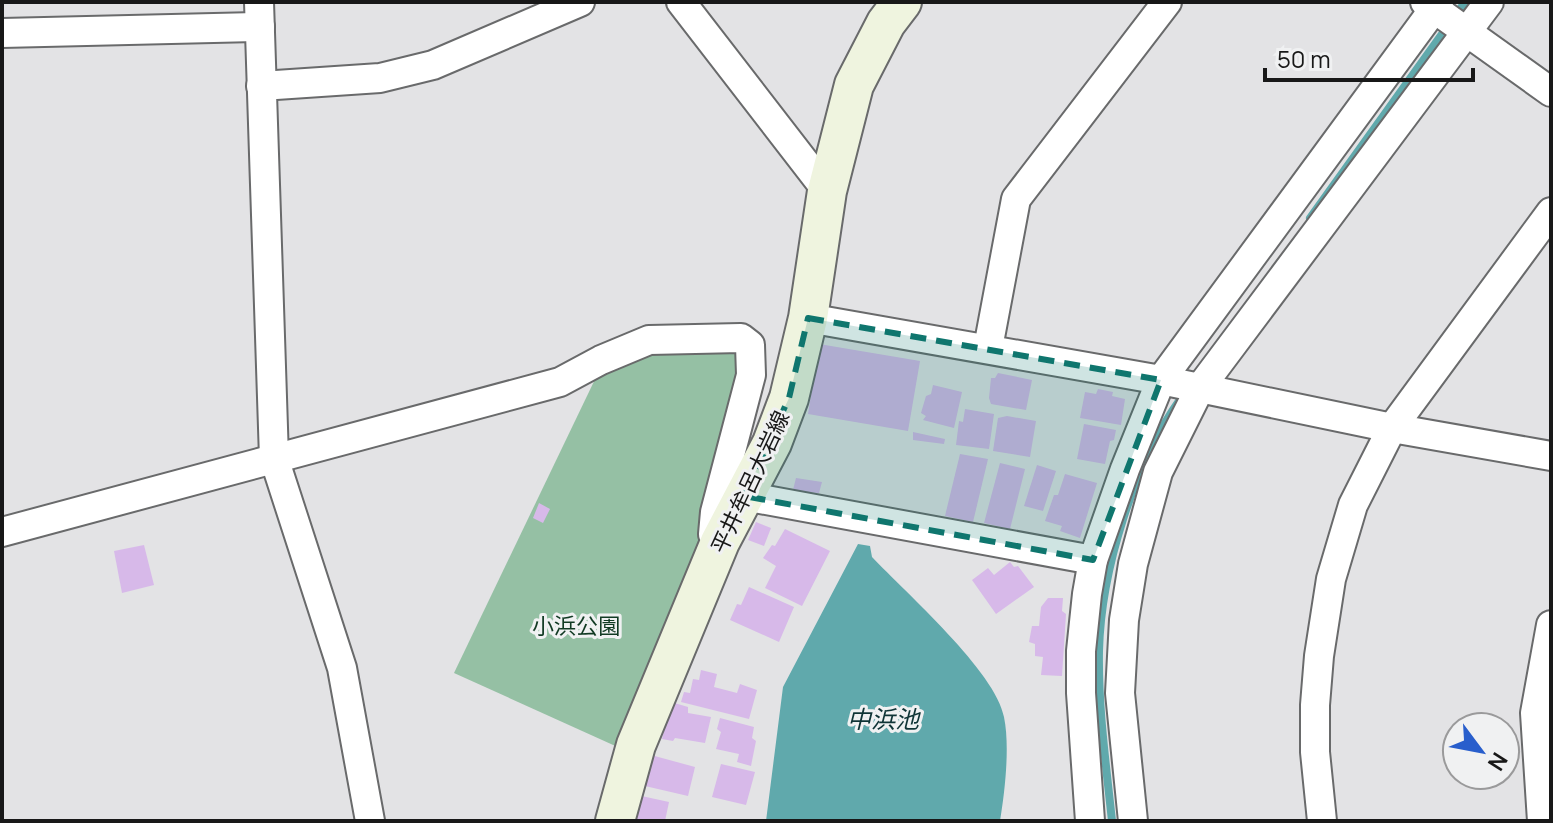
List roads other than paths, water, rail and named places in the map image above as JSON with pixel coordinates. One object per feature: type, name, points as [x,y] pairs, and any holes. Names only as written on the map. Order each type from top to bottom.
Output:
[{"type":"main road","name":"平井牟呂大岩線","points":[[615,821],[636,745],[720,542],[772,443],[789,398],[808,318],[827,191],[854,85],[886,23],[902,2]]},
{"type":"street","points":[[261,86],[380,78],[433,65],[580,2]]},
{"type":"street","points":[[681,2],[827,191]]},
{"type":"street","points":[[988,348],[1016,199],[1167,2]]},
{"type":"street","points":[[1133,821],[1120,693],[1124,620],[1133,564],[1158,472],[1200,388],[1489,2]]},
{"type":"street","points":[[1090,821],[1081,665],[1087,594],[1093,560],[1161,380],[1432,4],[1466,33],[1551,92]]},
{"type":"street","points":[[2,33],[260,14],[274,458],[342,668],[370,821]]},
{"type":"street","points":[[1322,821],[1315,752],[1315,705],[1331,579],[1353,505],[1392,428],[1551,212]]},
{"type":"street","points":[[808,318],[1161,380],[1392,428],[1551,456]]},
{"type":"street","points":[[2,532],[560,382],[649,340],[741,338],[750,345],[751,375],[715,512],[713,534],[720,542]]},
{"type":"street","points":[[744,496],[1093,560]]},
{"type":"street","points":[[1542,821],[1535,713],[1551,625]]},
{"type":"water","name":"中浜池","points":[[858,544],[870,546],[872,557],[968,656],[997,699],[1004,717],[1007,741],[1000,821],[766,821],[783,687]]},
{"type":"waterway","points":[[1310,218],[1465,2]]},
{"type":"waterway","points":[[1112,821],[1099,672],[1106,587],[1113,553],[1135,486],[1164,424],[1181,398]]},
{"type":"park label","name":"小浜公園","points":[[576,626]]}]
